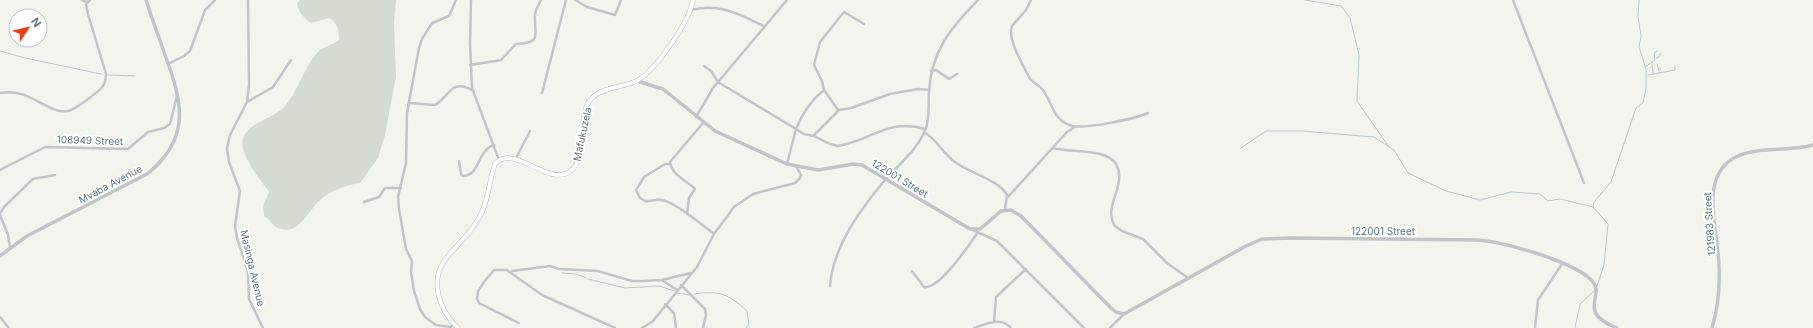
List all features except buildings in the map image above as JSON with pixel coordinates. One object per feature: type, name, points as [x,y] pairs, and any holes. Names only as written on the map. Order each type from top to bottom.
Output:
[{"type":"main road","name":"Mafukuzela","points":[[499,160],[508,158],[548,173],[562,175],[568,172],[576,164],[585,113],[589,102],[599,92],[637,81],[655,66],[685,23],[691,10],[693,0]]},
{"type":"main road","points":[[457,327],[439,298],[437,285],[439,273],[445,261],[471,230],[482,214],[494,169],[499,160]]},
{"type":"street","points":[[82,0],[87,2]]},
{"type":"street","name":"Mvaba Avenue","points":[[0,256],[10,247],[27,236],[137,180],[155,168],[170,150],[177,134],[180,117],[178,95],[146,0]]},
{"type":"street","points":[[168,64],[184,56],[190,51],[205,10],[214,0]]},
{"type":"street","name":"Masinga Avenue","points":[[248,0],[250,78],[247,102],[228,141],[227,148],[229,162],[240,191],[235,226],[237,238],[248,272],[251,303],[263,328]]},
{"type":"street","points":[[456,0],[449,16],[432,23],[422,39],[407,113],[406,163],[398,197],[398,209],[406,250],[412,261],[411,272],[416,299],[425,316],[431,322],[443,327],[457,327]]},
{"type":"street","points":[[472,0],[470,16],[470,64],[472,90],[499,160]]},
{"type":"street","points":[[470,64],[497,62],[504,58],[516,44],[531,43],[535,40],[537,36],[535,15],[541,0]]},
{"type":"street","points":[[542,93],[566,0]]},
{"type":"street","points":[[575,0],[587,7],[614,15],[620,0]]},
{"type":"street","points":[[696,117],[718,82],[787,0]]},
{"type":"street","points":[[830,286],[832,269],[839,248],[856,220],[886,179],[898,169],[925,131],[931,71],[938,51],[943,41],[978,0]]},
{"type":"street","points":[[1031,0],[1026,10],[1012,26],[1011,32],[1014,44],[1029,77],[1042,90],[1056,116],[1076,126]]},
{"type":"street","points":[[1513,0],[1584,183]]},
{"type":"street","points":[[0,93],[18,93],[55,109],[66,111],[82,103],[102,88],[105,82],[106,74],[88,14],[87,2]]},
{"type":"street","points":[[691,10],[719,8],[734,12],[764,26]]},
{"type":"street","points":[[838,110],[824,90],[814,65],[820,42],[844,12],[864,24]]},
{"type":"street","points":[[247,102],[273,87],[291,60]]},
{"type":"street","points":[[704,66],[711,71],[718,82],[804,134],[813,136],[830,144],[838,146],[895,126],[909,126],[925,131],[951,160],[999,187],[1006,193],[1007,199],[1005,210]]},
{"type":"street","points":[[931,71],[936,70],[949,79],[957,74]]},
{"type":"street","name":"122001 Street","points":[[637,81],[663,89],[703,123],[719,133],[787,164],[822,170],[857,163],[973,230]]},
{"type":"street","points":[[410,103],[435,105],[447,92],[455,88],[466,87],[472,90]]},
{"type":"street","points":[[813,136],[838,110],[851,108],[890,94],[918,89],[929,90]]},
{"type":"street","points":[[787,164],[796,129],[807,107],[824,90]]},
{"type":"street","name":"108949 Street","points":[[0,170],[22,157],[46,147],[60,149],[128,149],[148,132],[164,128],[170,124],[173,118],[175,100],[178,95]]},
{"type":"street","points":[[1007,199],[1067,132],[1076,126],[1107,123],[1148,113]]},
{"type":"street","points":[[703,123],[670,164],[666,164],[644,177],[636,190],[640,198],[645,202],[666,201],[700,222],[714,234]]},
{"type":"street","points":[[515,160],[530,130]]},
{"type":"street","points":[[459,161],[461,174],[463,176],[468,175],[475,169],[484,150],[494,145]]},
{"type":"street","name":"121983 Street","points":[[1712,328],[1716,308],[1719,272],[1713,202],[1717,174],[1723,166],[1731,160],[1748,153],[1813,146]]},
{"type":"street","points":[[1053,148],[1066,151],[1100,154],[1112,159],[1118,169],[1119,180],[1111,211],[1115,226],[1122,231],[1143,240],[1167,262],[1188,278]]},
{"type":"street","points":[[670,164],[680,178],[695,189],[689,198],[687,214]]},
{"type":"street","points":[[642,328],[653,321],[700,263],[714,234],[734,207],[746,198],[762,191],[791,185],[798,180],[801,175],[796,165]]},
{"type":"street","points":[[10,247],[8,235],[0,214],[5,206],[33,179],[55,175]]},
{"type":"street","points":[[364,202],[379,197],[385,188],[401,188]]},
{"type":"street","points":[[973,230],[984,227],[999,212],[1005,210],[1014,212],[1021,216],[1114,310],[1124,314]]},
{"type":"street","points":[[973,230],[997,241],[1084,328]]},
{"type":"street","points":[[912,270],[924,287],[932,286],[947,272],[978,232]]},
{"type":"street","name":"122001 Street","points":[[1110,328],[1124,314],[1246,246],[1267,239],[1494,241],[1530,251],[1562,264],[1579,272],[1594,282],[1596,292],[1594,303],[1598,316],[1607,324],[1616,328]]},
{"type":"street","points":[[1535,328],[1538,300],[1562,264]]},
{"type":"street","points":[[519,322],[504,314],[482,306],[477,299],[480,287],[494,270],[500,269],[511,271],[550,266],[560,269],[598,271],[632,280],[662,280],[692,273]]},
{"type":"street","points":[[994,321],[996,297],[1026,269]]},
{"type":"street","points":[[511,271],[542,294],[615,328]]},
{"type":"street","points":[[662,280],[677,290]]},
{"type":"street","points":[[681,285],[705,309],[706,315],[703,328]]},
{"type":"street","points":[[666,304],[674,313],[676,328]]},
{"type":"street","points":[[0,317],[9,328]]},
{"type":"street","points":[[974,328],[994,321],[1009,325],[1012,328]]},
{"type":"shaded area","points":[[300,0],[396,0],[394,23],[396,77],[385,135],[378,158],[360,183],[343,187],[322,198],[298,225],[287,230],[276,227],[264,216],[263,206],[269,192],[247,159],[242,144],[243,138],[250,128],[274,115],[289,101],[314,56],[320,50],[339,40],[336,25],[329,18],[311,23],[304,17],[300,12],[297,3]]},
{"type":"waterway","points":[[1305,0],[1341,6],[1350,18],[1359,55],[1357,101],[1389,147]]},
{"type":"waterway","points":[[1597,286],[1604,265],[1608,224],[1593,207],[1594,202],[1611,182],[1636,108],[1643,103],[1646,88],[1646,69],[1639,47],[1641,36],[1638,17],[1639,0]]},
{"type":"waterway","points":[[0,51],[25,58],[101,74]]},
{"type":"waterway","points":[[1645,67],[1655,60],[1654,53],[1657,51]]},
{"type":"waterway","points":[[1657,58],[1660,56],[1660,53]]},
{"type":"waterway","points":[[1652,64],[1653,73]]},
{"type":"waterway","points":[[1657,64],[1659,71]]},
{"type":"waterway","points":[[1648,75],[1675,70],[1675,66]]},
{"type":"waterway","points":[[108,75],[135,76]]},
{"type":"waterway","points":[[1241,148],[1266,131],[1302,131],[1374,137],[1394,150],[1408,173],[1446,191],[1480,200],[1511,192],[1540,194],[1548,201],[1560,199],[1593,207]]},
{"type":"waterway","points":[[562,273],[577,274],[586,278]]},
{"type":"waterway","points":[[588,279],[625,288],[659,286],[674,291]]},
{"type":"waterway","points":[[1575,328],[1580,304],[1595,290]]},
{"type":"waterway","points":[[677,293],[689,295]]},
{"type":"waterway","points":[[694,294],[717,293],[729,297],[747,311],[749,324],[746,328]]}]
